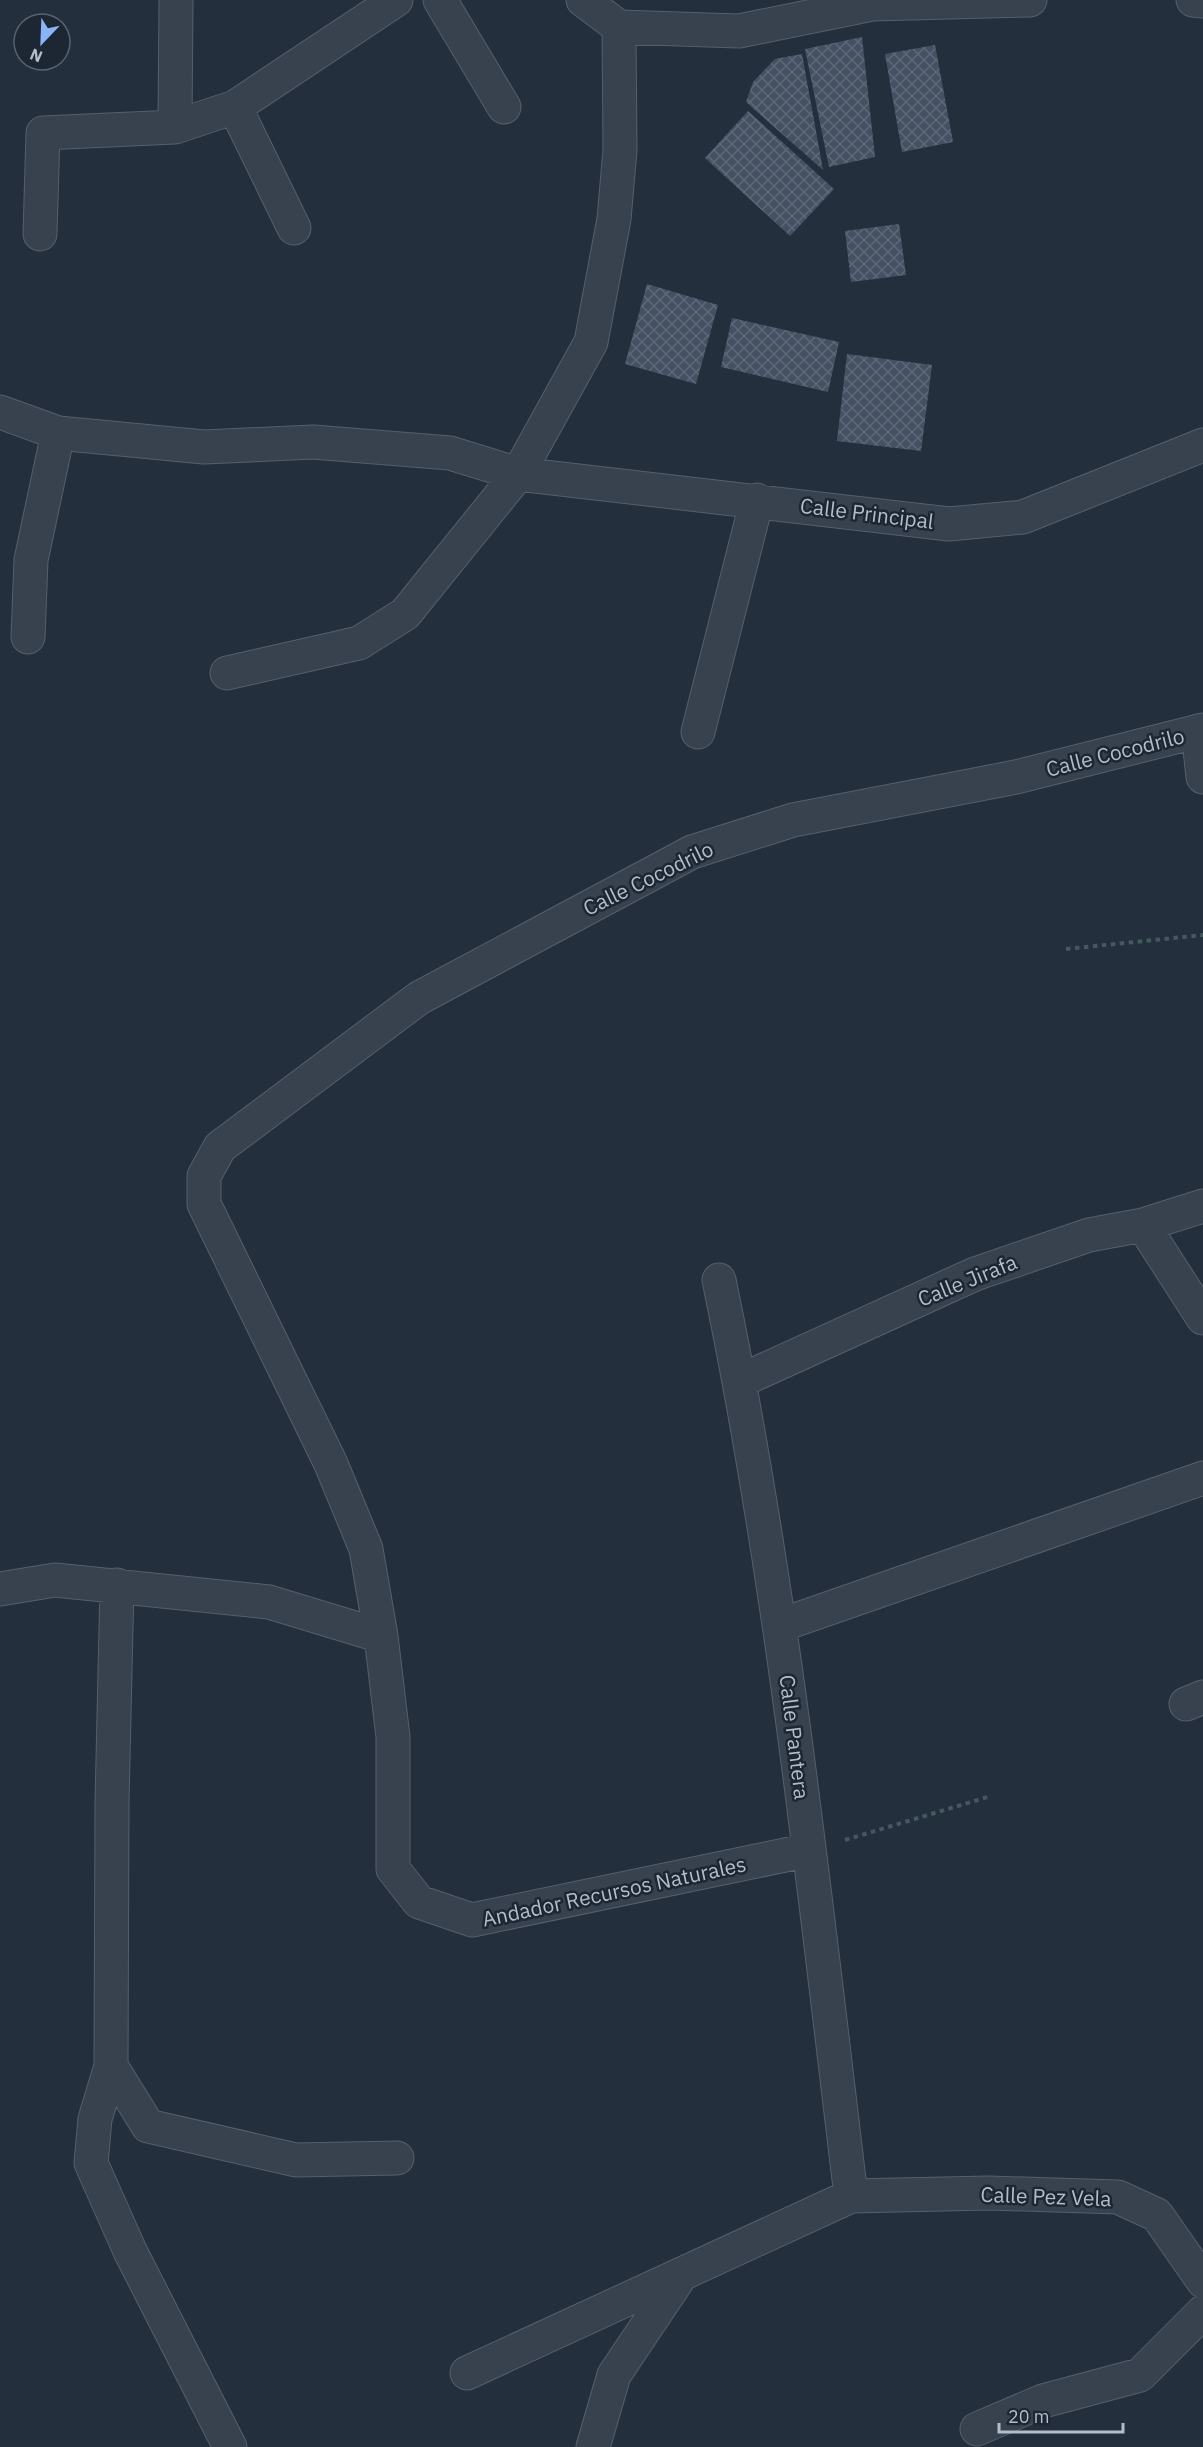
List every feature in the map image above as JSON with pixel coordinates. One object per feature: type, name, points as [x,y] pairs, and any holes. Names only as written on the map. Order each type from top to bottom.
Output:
[{"type":"street","points":[[175,127],[176,0]]},
{"type":"street","points":[[40,234],[43,133],[175,127],[235,107],[396,0]]},
{"type":"street","points":[[440,0],[504,106]]},
{"type":"street","points":[[584,0],[619,27],[739,31],[872,4],[1030,0]]},
{"type":"street","points":[[1193,0],[1203,1]]},
{"type":"street","points":[[227,673],[359,643],[405,614],[518,474],[591,342],[614,219],[620,150],[619,27]]},
{"type":"street","points":[[235,107],[294,228]]},
{"type":"street","name":"Calle Principal","points":[[0,412],[58,433],[204,447],[314,442],[450,453],[518,474],[949,524],[1023,517],[1203,445]]},
{"type":"street","points":[[28,637],[31,560],[58,433]]},
{"type":"street","points":[[698,732],[757,500]]},
{"type":"street","points":[[1201,730],[1203,777]]},
{"type":"street","name":"Calle Cocodrilo","points":[[381,1636],[366,1549],[331,1464],[204,1204],[204,1176],[220,1147],[419,998],[692,852],[793,820],[1016,777],[1201,730]]},
{"type":"street","name":"Calle Jirafa","points":[[740,1381],[975,1274],[1089,1235],[1143,1226],[1203,1206]]},
{"type":"street","points":[[1143,1226],[1203,1318]]},
{"type":"street","name":"Calle Pantera","points":[[719,1280],[740,1381],[781,1625],[851,2196]]},
{"type":"street","points":[[781,1625],[1203,1478]]},
{"type":"street","points":[[0,1589],[55,1580],[269,1602],[381,1636]]},
{"type":"street","points":[[117,1586],[112,1803],[111,2066],[95,2119],[91,2163],[130,2251],[230,2447]]},
{"type":"street","name":"Andador Recursos Naturales","points":[[381,1636],[393,1737],[393,1869],[419,1902],[472,1920],[810,1850]]},
{"type":"street","points":[[111,2066],[148,2126],[296,2160],[397,2158]]},
{"type":"street","name":"Calle Pez Vela","points":[[851,2196],[989,2193],[1118,2197],[1157,2215],[1203,2281]]},
{"type":"street","points":[[467,2373],[851,2196]]},
{"type":"street","points":[[593,2447],[614,2376],[681,2275]]},
{"type":"street","points":[[977,2429],[1044,2401],[1140,2375],[1203,2312]]},
{"type":"path","points":[[1066,949],[1203,935]]},
{"type":"path","points":[[810,1850],[991,1796]]},
{"type":"building","points":[[862,37],[875,157],[829,167],[805,49]]},
{"type":"building","points":[[935,45],[953,142],[902,152],[885,54]]},
{"type":"building","points":[[802,54],[823,170],[746,102],[753,82],[775,59]]},
{"type":"building","points":[[748,111],[834,189],[790,236],[705,158]]},
{"type":"building","points":[[899,224],[906,275],[851,282],[845,231]]},
{"type":"building","points":[[647,284],[718,305],[696,384],[625,364]]},
{"type":"building","points":[[732,318],[839,342],[828,392],[721,367]]},
{"type":"building","points":[[847,354],[932,365],[921,451],[837,441]]}]
